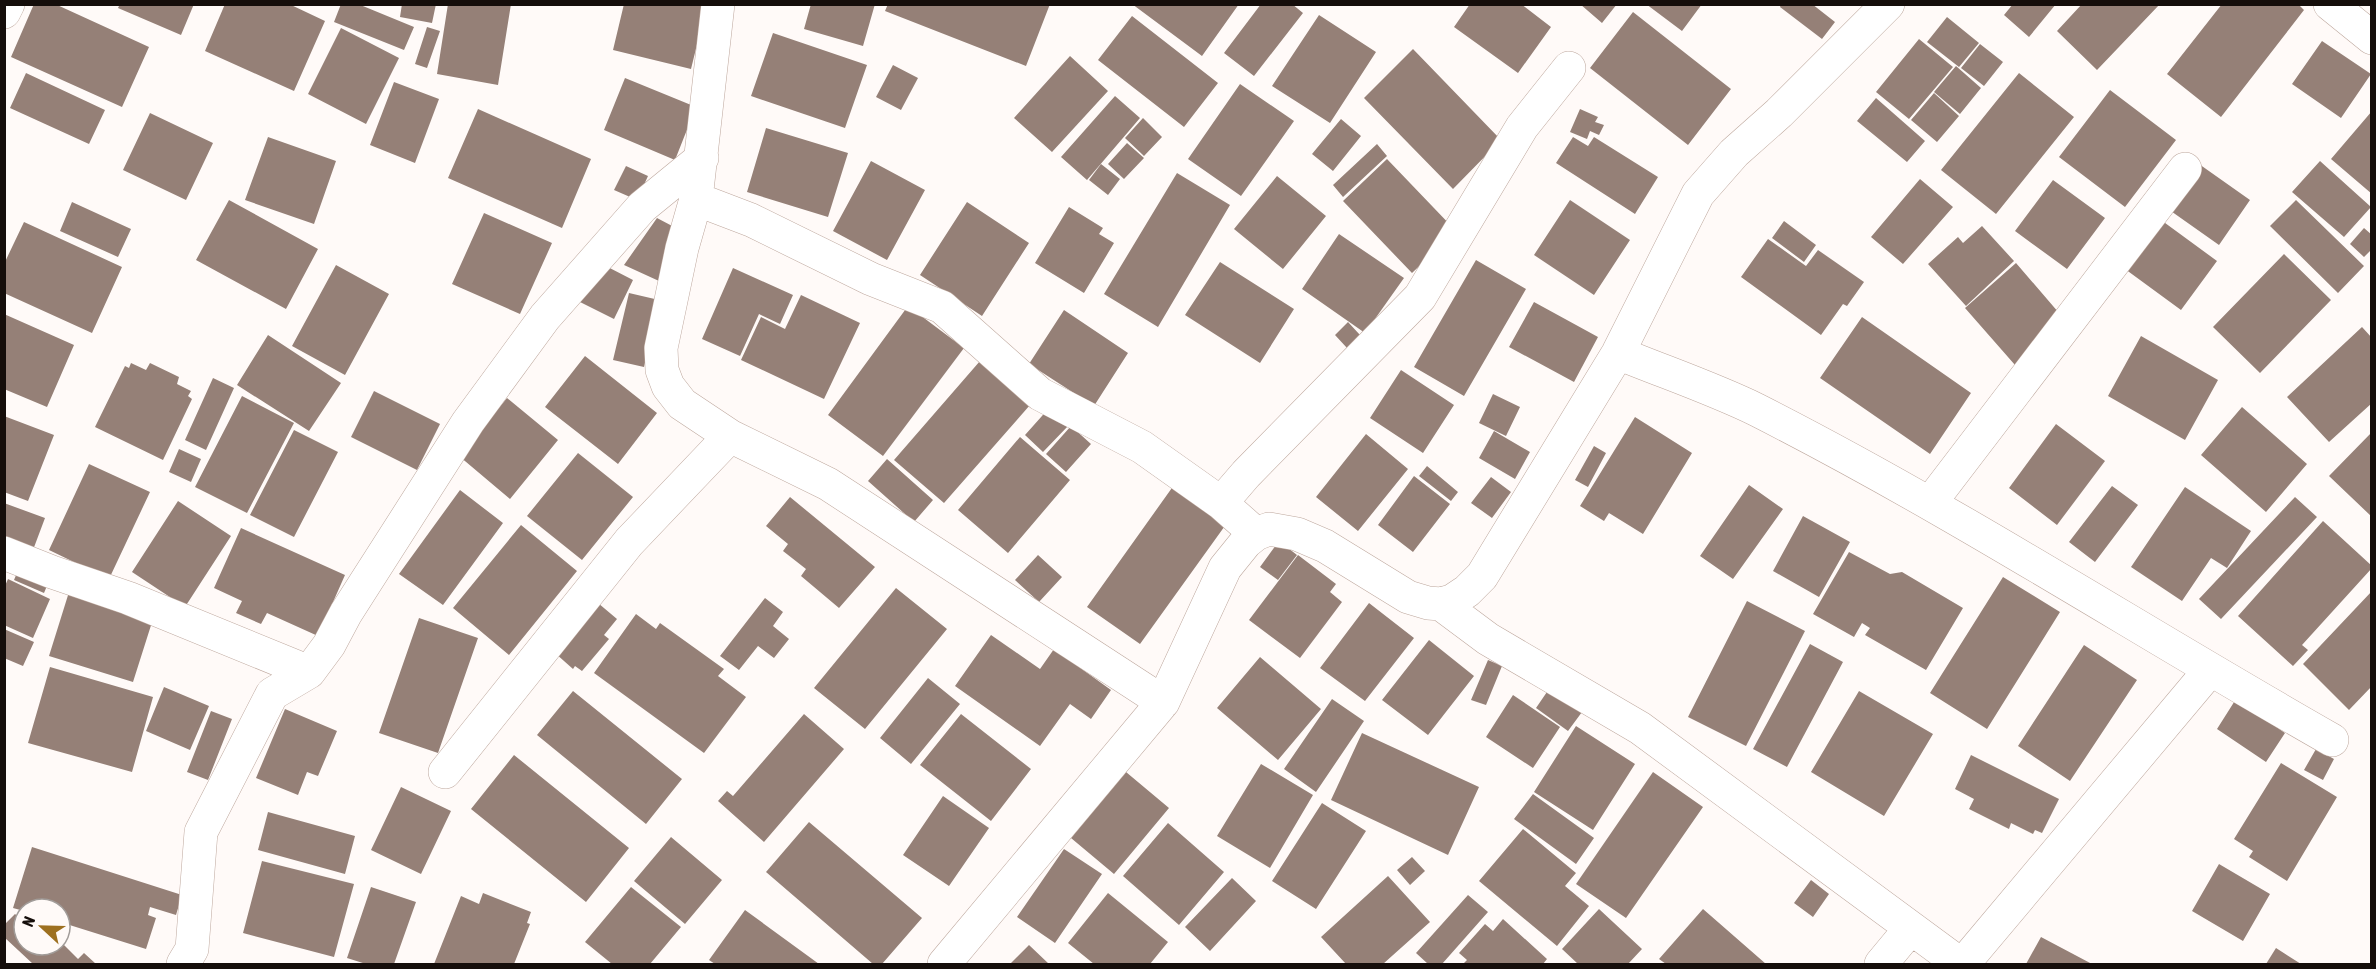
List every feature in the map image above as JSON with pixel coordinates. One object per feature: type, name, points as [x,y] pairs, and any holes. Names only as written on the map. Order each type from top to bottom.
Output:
[{"type":"street","points":[[4,12],[8,4]]},
{"type":"street","points":[[718,4],[696,200],[682,248],[661,348],[662,370],[668,386],[682,404],[730,436],[828,484],[1162,702]]},
{"type":"street","points":[[1441,604],[1467,591],[1482,576],[1618,353],[1698,195],[1734,153],[1779,113],[1888,4]]},
{"type":"street","points":[[2330,4],[2372,38]]},
{"type":"street","points":[[1221,502],[1420,297],[1522,127],[1569,68]]},
{"type":"street","points":[[183,964],[192,949],[201,832],[272,694],[309,672],[329,645],[346,614],[462,432],[545,317],[642,207],[702,158]]},
{"type":"street","points":[[1930,503],[2184,169]]},
{"type":"street","points":[[696,200],[751,220],[871,279],[942,307],[1040,394],[1142,447],[1221,502],[1256,534]]},
{"type":"street","points":[[1618,353],[1755,409],[1930,503],[2332,740]]},
{"type":"street","points":[[445,772],[629,542],[730,436]]},
{"type":"street","points":[[944,964],[1162,702],[1225,568],[1246,542],[1256,534],[1269,529],[1297,534],[1325,546],[1407,597],[1441,604],[1488,639],[1640,728],[1910,929],[1962,964],[2210,670]]},
{"type":"street","points":[[4,553],[128,598],[309,672]]},
{"type":"street","points":[[1881,964],[1910,929]]},
{"type":"building","points":[[34,4],[55,4],[149,47],[122,107],[11,57]]},
{"type":"building","points":[[120,4],[194,4],[181,35],[118,8]]},
{"type":"building","points":[[225,4],[289,4],[325,21],[294,91],[205,51]]},
{"type":"building","points":[[341,4],[358,4],[414,27],[404,50],[334,22]]},
{"type":"building","points":[[402,4],[436,4],[432,23],[400,17]]},
{"type":"building","points":[[448,4],[511,4],[498,85],[437,74]]},
{"type":"building","points":[[624,4],[707,4],[691,69],[613,50]]},
{"type":"building","points":[[811,4],[875,4],[863,46],[804,29]]},
{"type":"building","points":[[888,4],[1050,4],[1026,66],[885,11]]},
{"type":"building","points":[[1132,4],[1239,4],[1202,56]]},
{"type":"building","points":[[1261,4],[1292,4],[1303,13],[1254,76],[1224,53]]},
{"type":"building","points":[[1470,4],[1521,4],[1551,27],[1518,73],[1454,27]]},
{"type":"building","points":[[1580,4],[1617,4],[1602,23]]},
{"type":"building","points":[[1646,4],[1702,4],[1682,31]]},
{"type":"building","points":[[1781,4],[1812,4],[1835,22],[1822,39],[1780,7]]},
{"type":"building","points":[[2013,4],[2056,4],[2029,37],[2004,15]]},
{"type":"building","points":[[2082,4],[2160,4],[2097,70],[2057,31]]},
{"type":"building","points":[[2222,4],[2298,4],[2304,10],[2221,117],[2167,74]]},
{"type":"building","points":[[1633,12],[1731,89],[1688,145],[1590,68]]},
{"type":"building","points":[[1319,15],[1376,52],[1330,123],[1272,86]]},
{"type":"building","points":[[1132,16],[1218,83],[1184,127],[1098,60]]},
{"type":"building","points":[[1947,17],[1979,43],[1959,67],[1927,42]]},
{"type":"building","points":[[427,27],[440,31],[427,68],[415,64]]},
{"type":"building","points":[[341,28],[399,58],[366,124],[308,94]]},
{"type":"building","points":[[773,33],[867,65],[845,128],[751,96]]},
{"type":"building","points":[[1919,39],[1953,67],[1909,119],[1876,92]]},
{"type":"building","points":[[2322,41],[2371,74],[2341,118],[2292,84]]},
{"type":"building","points":[[1980,44],[2003,62],[1984,86],[1961,68]]},
{"type":"building","points":[[1413,49],[1501,140],[1453,189],[1364,98]]},
{"type":"building","points":[[1070,56],[1108,91],[1052,152],[1014,118]]},
{"type":"building","points":[[893,65],[918,78],[901,110],[876,97]]},
{"type":"building","points":[[1956,66],[1981,88],[1960,114],[1934,92]]},
{"type":"building","points":[[26,73],[105,110],[89,144],[10,108]]},
{"type":"building","points":[[2019,73],[2074,117],[1996,214],[1941,170]]},
{"type":"building","points":[[625,78],[696,107],[675,160],[604,130]]},
{"type":"building","points":[[394,82],[439,99],[415,163],[370,145]]},
{"type":"building","points":[[1240,84],[1294,121],[1241,196],[1188,159]]},
{"type":"building","points":[[2110,90],[2176,140],[2125,207],[2059,157]]},
{"type":"building","points":[[1934,93],[1959,116],[1937,142],[1911,120]]},
{"type":"building","points":[[1115,96],[1140,118],[1087,180],[1061,157]]},
{"type":"building","points":[[1876,98],[1925,141],[1907,162],[1857,121]]},
{"type":"building","points":[[478,109],[591,159],[562,228],[448,178]]},
{"type":"building","points":[[1580,109],[1598,117],[1595,122],[1604,125],[1599,135],[1590,131],[1587,139],[1570,132]]},
{"type":"building","points":[[2372,111],[2372,194],[2331,159]]},
{"type":"building","points":[[150,113],[213,143],[186,200],[123,170]]},
{"type":"building","points":[[1143,118],[1162,137],[1144,156],[1125,138]]},
{"type":"building","points":[[1341,119],[1361,136],[1333,171],[1312,154]]},
{"type":"building","points":[[766,128],[848,153],[828,217],[747,192]]},
{"type":"building","points":[[268,137],[336,161],[314,224],[245,200]]},
{"type":"building","points":[[1573,137],[1588,146],[1594,137],[1658,177],[1635,214],[1556,163]]},
{"type":"building","points":[[1127,143],[1144,158],[1124,179],[1108,164]]},
{"type":"building","points":[[1377,144],[1387,156],[1343,197],[1333,185]]},
{"type":"building","points":[[1387,159],[1456,231],[1412,273],[1343,201]]},
{"type":"building","points":[[871,161],[925,190],[887,260],[833,231]]},
{"type":"building","points":[[2320,161],[2371,207],[2344,237],[2292,192]]},
{"type":"building","points":[[1101,164],[1120,179],[1108,195],[1089,180]]},
{"type":"building","points":[[2199,164],[2250,200],[2219,245],[2168,209]]},
{"type":"building","points":[[626,166],[648,176],[637,200],[614,190]]},
{"type":"building","points":[[1177,173],[1230,205],[1158,327],[1104,294]]},
{"type":"building","points":[[1277,176],[1326,216],[1283,269],[1234,229]]},
{"type":"building","points":[[1920,179],[1953,207],[1903,264],[1871,237]]},
{"type":"building","points":[[2053,180],[2105,218],[2067,269],[2015,231]]},
{"type":"building","points":[[229,200],[318,249],[286,309],[196,260]]},
{"type":"building","points":[[1570,200],[1630,240],[1594,295],[1534,255]]},
{"type":"building","points":[[2296,200],[2364,266],[2338,293],[2270,226]]},
{"type":"building","points":[[72,202],[131,229],[118,257],[60,231]]},
{"type":"building","points":[[967,202],[1029,243],[982,316],[920,275]]},
{"type":"building","points":[[1069,207],[1103,228],[1099,234],[1114,243],[1084,293],[1035,263]]},
{"type":"building","points":[[484,213],[552,243],[520,314],[452,284]]},
{"type":"building","points":[[657,218],[676,228],[659,281],[624,265]]},
{"type":"building","points":[[2161,220],[2217,261],[2181,310],[2125,269]]},
{"type":"building","points":[[1784,221],[1816,245],[1804,262],[1772,238]]},
{"type":"building","points":[[24,222],[122,267],[92,333],[4,293],[4,264]]},
{"type":"building","points":[[1982,226],[2014,261],[1966,306],[1928,264],[1958,237],[1963,243]]},
{"type":"building","points":[[2364,228],[2372,235],[2372,249],[2364,257],[2350,244]]},
{"type":"building","points":[[1339,234],[1404,278],[1365,333],[1302,289]]},
{"type":"building","points":[[1768,239],[1806,266],[1818,250],[1864,282],[1847,306],[1843,304],[1821,335],[1741,277]]},
{"type":"building","points":[[2284,254],[2331,300],[2260,373],[2213,327]]},
{"type":"building","points":[[1476,260],[1526,289],[1464,396],[1414,367]]},
{"type":"building","points":[[1220,262],[1294,309],[1260,363],[1185,315]]},
{"type":"building","points":[[600,263],[633,280],[614,319],[580,302]]},
{"type":"building","points":[[2016,263],[2065,320],[2015,365],[1965,308]]},
{"type":"building","points":[[336,265],[389,294],[345,375],[292,346]]},
{"type":"building","points":[[733,268],[793,295],[780,324],[759,314],[740,356],[702,339]]},
{"type":"building","points":[[629,293],[659,300],[644,367],[613,360]]},
{"type":"building","points":[[801,295],[860,323],[824,399],[741,360],[761,317],[785,329]]},
{"type":"building","points":[[1534,302],[1598,337],[1574,382],[1509,347]]},
{"type":"building","points":[[908,306],[964,348],[883,456],[828,415]]},
{"type":"building","points":[[1064,310],[1128,353],[1094,406],[1029,364]]},
{"type":"building","points":[[4,314],[74,345],[47,407],[4,389]]},
{"type":"building","points":[[1862,317],[1971,393],[1930,454],[1820,378]]},
{"type":"building","points":[[1348,322],[1360,335],[1347,348],[1335,335]]},
{"type":"building","points":[[2362,327],[2372,338],[2372,403],[2329,442],[2287,397]]},
{"type":"building","points":[[268,335],[341,383],[309,431],[237,385]]},
{"type":"building","points":[[2141,336],[2218,380],[2185,440],[2108,396]]},
{"type":"building","points":[[585,356],[657,413],[618,464],[545,407]]},
{"type":"building","points":[[980,361],[1030,405],[944,503],[894,460]]},
{"type":"building","points":[[131,363],[146,370],[150,363],[179,377],[177,384],[191,391],[188,396],[192,399],[163,460],[95,427],[125,366],[129,368]]},
{"type":"building","points":[[1401,370],[1454,405],[1423,453],[1370,418]]},
{"type":"building","points":[[213,378],[234,388],[206,450],[185,440]]},
{"type":"building","points":[[374,391],[440,424],[417,470],[351,437]]},
{"type":"building","points":[[1493,394],[1520,407],[1506,436],[1479,423]]},
{"type":"building","points":[[242,396],[294,423],[247,513],[195,487]]},
{"type":"building","points":[[507,398],[558,440],[510,499],[459,456]]},
{"type":"building","points":[[1050,407],[1069,425],[1043,452],[1025,435]]},
{"type":"building","points":[[2242,407],[2307,464],[2266,512],[2201,455]]},
{"type":"building","points":[[4,416],[54,435],[28,501],[4,492]]},
{"type":"building","points":[[1635,417],[1692,453],[1643,534],[1609,513],[1604,521],[1580,506]]},
{"type":"building","points":[[2056,424],[2105,461],[2057,525],[2009,488]]},
{"type":"building","points":[[1071,426],[1091,444],[1066,472],[1046,454]]},
{"type":"building","points":[[294,430],[338,452],[294,537],[250,515]]},
{"type":"building","points":[[1494,431],[1530,452],[1515,479],[1479,458]]},
{"type":"building","points":[[2372,432],[2372,517],[2329,476]]},
{"type":"building","points":[[1366,434],[1408,469],[1358,531],[1316,497]]},
{"type":"building","points":[[1020,437],[1070,480],[1008,553],[958,510]]},
{"type":"building","points":[[1594,446],[1606,453],[1588,487],[1575,480]]},
{"type":"building","points":[[179,449],[201,459],[191,482],[169,472]]},
{"type":"building","points":[[578,453],[633,497],[582,560],[527,516]]},
{"type":"building","points":[[887,459],[933,500],[914,522],[868,481]]},
{"type":"building","points":[[89,464],[150,492],[109,579],[49,550]]},
{"type":"building","points":[[1427,466],[1458,492],[1451,501],[1419,476]]},
{"type":"building","points":[[1414,476],[1450,504],[1413,552],[1378,525]]},
{"type":"building","points":[[1491,477],[1511,492],[1492,518],[1471,503]]},
{"type":"building","points":[[1174,485],[1227,523],[1140,644],[1087,607]]},
{"type":"building","points":[[1749,485],[1783,509],[1733,579],[1700,556]]},
{"type":"building","points":[[2112,486],[2138,505],[2095,562],[2069,542]]},
{"type":"building","points":[[2185,487],[2251,531],[2227,568],[2211,558],[2182,601],[2131,567]]},
{"type":"building","points":[[460,490],[503,523],[443,605],[399,574]]},
{"type":"building","points":[[790,497],[875,567],[839,608],[801,576],[806,569],[783,551],[788,544],[766,526]]},
{"type":"building","points":[[2295,497],[2317,517],[2221,619],[2199,599]]},
{"type":"building","points":[[178,501],[231,536],[185,607],[132,572]]},
{"type":"building","points":[[4,503],[45,518],[33,550],[4,540]]},
{"type":"building","points":[[1803,516],[1850,542],[1819,597],[1773,571]]},
{"type":"building","points":[[2323,521],[2372,568],[2302,645],[2308,650],[2293,666],[2238,616]]},
{"type":"building","points":[[521,525],[577,571],[509,655],[453,608]]},
{"type":"building","points":[[241,528],[345,575],[318,636],[267,613],[261,624],[236,613],[242,601],[214,588]]},
{"type":"building","points":[[1279,541],[1297,555],[1278,580],[1260,567]]},
{"type":"building","points":[[1849,552],[1890,574],[1902,572],[1963,608],[1926,670],[1865,635],[1870,628],[1862,623],[1854,637],[1813,614]]},
{"type":"building","points":[[1038,555],[1062,577],[1039,602],[1015,580]]},
{"type":"building","points":[[1298,555],[1336,584],[1330,592],[1342,602],[1300,658],[1249,620]]},
{"type":"building","points":[[19,568],[49,581],[44,593],[14,580]]},
{"type":"building","points":[[2003,577],[2060,612],[1987,729],[1930,693]]},
{"type":"building","points":[[8,579],[50,599],[33,638],[4,625],[4,588]]},
{"type":"building","points":[[896,588],[947,629],[865,729],[814,688]]},
{"type":"building","points":[[2372,591],[2372,686],[2349,710],[2303,664]]},
{"type":"building","points":[[69,592],[153,619],[133,682],[49,656]]},
{"type":"building","points":[[765,598],[783,612],[773,626],[789,639],[774,658],[758,646],[739,670],[720,656]]},
{"type":"building","points":[[1747,601],[1805,631],[1746,746],[1688,717]]},
{"type":"building","points":[[598,603],[617,619],[604,635],[609,639],[582,671],[575,666],[573,669],[555,653]]},
{"type":"building","points":[[1369,603],[1414,638],[1365,701],[1320,668]]},
{"type":"building","points":[[636,614],[656,629],[660,623],[724,669],[718,676],[746,697],[704,753],[594,673]]},
{"type":"building","points":[[419,618],[478,638],[438,753],[379,733]]},
{"type":"building","points":[[4,629],[34,642],[23,666],[4,658]]},
{"type":"building","points":[[991,635],[1040,669],[1054,649],[1111,690],[1091,719],[1070,704],[1040,746],[955,686]]},
{"type":"building","points":[[1429,640],[1474,676],[1428,735],[1382,700]]},
{"type":"building","points":[[1810,644],[1843,662],[1787,767],[1753,749]]},
{"type":"building","points":[[2084,645],[2137,680],[2070,781],[2018,746]]},
{"type":"building","points":[[1260,657],[1321,709],[1278,760],[1217,708]]},
{"type":"building","points":[[1488,660],[1502,666],[1486,705],[1471,700]]},
{"type":"building","points":[[50,667],[153,697],[132,772],[28,743]]},
{"type":"building","points":[[928,678],[960,704],[911,764],[880,738]]},
{"type":"building","points":[[164,687],[209,706],[190,750],[146,731]]},
{"type":"building","points":[[1549,689],[1582,712],[1568,731],[1536,708]]},
{"type":"building","points":[[573,691],[682,779],[646,824],[537,735]]},
{"type":"building","points":[[1859,691],[1933,734],[1884,816],[1811,772]]},
{"type":"building","points":[[1513,695],[1560,727],[1533,768],[1486,737]]},
{"type":"building","points":[[1332,699],[1364,721],[1316,792],[1284,769]]},
{"type":"building","points":[[2236,699],[2285,733],[2266,762],[2217,729]]},
{"type":"building","points":[[285,709],[337,731],[318,776],[307,772],[298,795],[256,778]]},
{"type":"building","points":[[211,711],[232,719],[208,780],[187,772]]},
{"type":"building","points":[[804,714],[844,749],[764,842],[718,801],[727,791],[733,796]]},
{"type":"building","points":[[961,714],[1031,769],[991,821],[920,765]]},
{"type":"building","points":[[1576,726],[1635,764],[1593,830],[1534,792]]},
{"type":"building","points":[[1362,733],[1479,787],[1448,855],[1331,800]]},
{"type":"building","points":[[2316,749],[2334,759],[2323,780],[2304,770]]},
{"type":"building","points":[[514,755],[629,848],[586,902],[471,809]]},
{"type":"building","points":[[1971,755],[2059,799],[2042,833],[2035,830],[2033,834],[2011,823],[2009,829],[1969,809],[1974,799],[1955,789]]},
{"type":"building","points":[[2281,763],[2337,797],[2287,881],[2249,857],[2253,851],[2234,839]]},
{"type":"building","points":[[1261,764],[1313,795],[1270,868],[1217,836]]},
{"type":"building","points":[[1126,772],[1169,808],[1114,874],[1071,838]]},
{"type":"building","points":[[1653,772],[1703,807],[1626,918],[1576,884]]},
{"type":"building","points":[[401,787],[451,811],[421,874],[371,850]]},
{"type":"building","points":[[1533,794],[1594,838],[1576,864],[1514,819]]},
{"type":"building","points":[[943,796],[989,828],[949,886],[903,855]]},
{"type":"building","points":[[1322,803],[1366,831],[1316,909],[1272,881]]},
{"type":"building","points":[[268,812],[355,836],[345,874],[258,850]]},
{"type":"building","points":[[809,822],[922,918],[882,964],[873,964],[766,872]]},
{"type":"building","points":[[1168,823],[1224,872],[1179,925],[1123,876]]},
{"type":"building","points":[[1523,829],[1576,873],[1565,886],[1589,906],[1557,946],[1479,881]]},
{"type":"building","points":[[671,837],[722,880],[685,924],[634,881]]},
{"type":"building","points":[[32,847],[182,895],[176,915],[150,907],[148,915],[156,918],[146,949],[72,926],[72,897],[16,897]]},
{"type":"building","points":[[1064,849],[1102,874],[1055,943],[1017,917]]},
{"type":"building","points":[[1412,857],[1425,871],[1410,885],[1397,870]]},
{"type":"building","points":[[262,861],[354,884],[334,957],[243,933]]},
{"type":"building","points":[[2219,864],[2270,894],[2243,941],[2192,911]]},
{"type":"building","points":[[1388,876],[1430,922],[1383,964],[1346,964],[1321,937]]},
{"type":"building","points":[[1232,878],[1256,901],[1210,951],[1185,927]]},
{"type":"building","points":[[1811,880],[1829,894],[1813,917],[1794,903]]},
{"type":"building","points":[[371,887],[416,902],[394,964],[366,964],[347,958]]},
{"type":"building","points":[[631,887],[681,927],[650,964],[612,964],[585,942]]},
{"type":"building","points":[[483,893],[531,912],[527,923],[530,924],[514,964],[434,964],[461,896],[479,904]]},
{"type":"building","points":[[1108,893],[1168,942],[1150,964],[1094,964],[1068,943]]},
{"type":"building","points":[[1468,895],[1488,912],[1442,964],[1428,964],[1416,953]]},
{"type":"building","points":[[1599,909],[1642,949],[1628,964],[1578,964],[1562,949]]},
{"type":"building","points":[[1703,909],[1766,964],[1666,964],[1659,959]]},
{"type":"building","points":[[745,910],[819,964],[715,964],[709,960]]},
{"type":"building","points":[[12,917],[12,944],[4,937],[4,925]]},
{"type":"building","points":[[1503,919],[1547,959],[1543,964],[1463,964],[1467,960],[1459,953],[1485,924],[1493,931]]},
{"type":"building","points":[[2041,937],[2092,964],[2026,964]]},
{"type":"building","points":[[1029,945],[1049,964],[1010,964]]},
{"type":"building","points":[[2276,948],[2301,964],[2266,964]]},
{"type":"building","points":[[72,953],[78,959],[84,953],[96,964],[33,964],[25,957],[72,957]]}]
